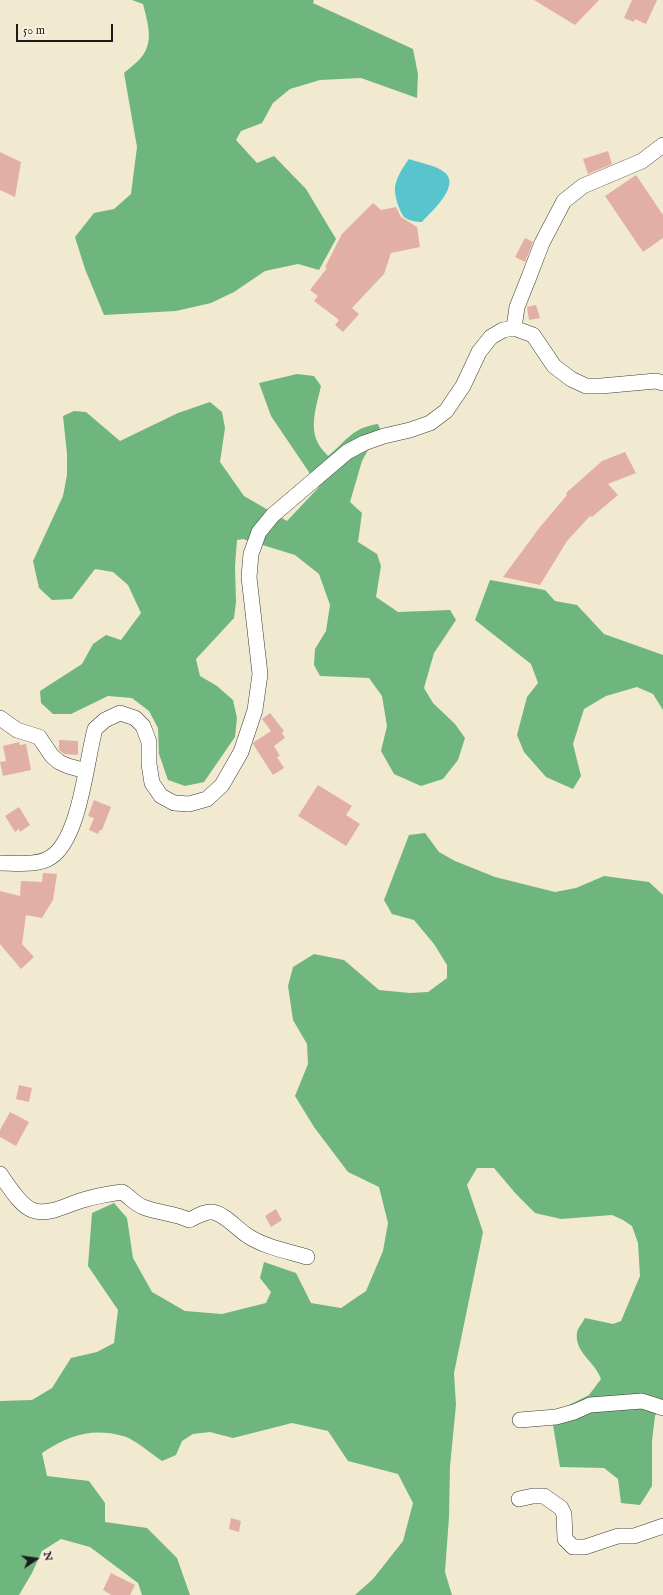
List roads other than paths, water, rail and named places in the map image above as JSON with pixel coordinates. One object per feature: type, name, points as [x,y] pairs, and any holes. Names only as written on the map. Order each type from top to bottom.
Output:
[{"type":"street","points":[[514,328],[517,307],[542,243],[564,201],[583,186],[642,161],[663,145]]},
{"type":"street","points":[[0,863],[32,863],[50,858],[61,849],[78,809],[95,729],[105,720],[120,713],[135,718],[143,726],[149,742],[149,764],[152,782],[161,796],[174,803],[189,804],[207,799],[222,785],[241,752],[255,710],[260,674],[249,577],[251,554],[258,532],[274,515],[347,452],[364,443],[384,436],[410,430],[430,423],[446,411],[463,386],[479,352],[491,337],[503,330],[514,328],[533,335],[554,366],[571,379],[586,386],[601,386],[656,380],[663,383]]},
{"type":"street","points":[[0,718],[17,730],[39,738],[52,756],[59,762],[86,771]]},
{"type":"street","points":[[0,1174],[18,1200],[34,1211],[46,1211],[60,1208],[94,1196],[122,1192],[141,1206],[179,1215],[189,1220],[203,1213],[212,1212],[222,1216],[248,1237],[264,1244],[307,1257]]},
{"type":"street","points":[[520,1420],[556,1417],[574,1412],[590,1405],[642,1401],[663,1408]]},
{"type":"street","points":[[519,1499],[533,1496],[544,1496],[561,1508],[564,1514],[565,1539],[573,1546],[585,1547],[618,1536],[634,1536],[663,1527]]},
{"type":"water","points":[[409,159],[436,168],[444,172],[449,177],[447,191],[443,198],[422,222],[404,217],[400,211],[396,198],[395,187],[397,179],[402,168]]}]
